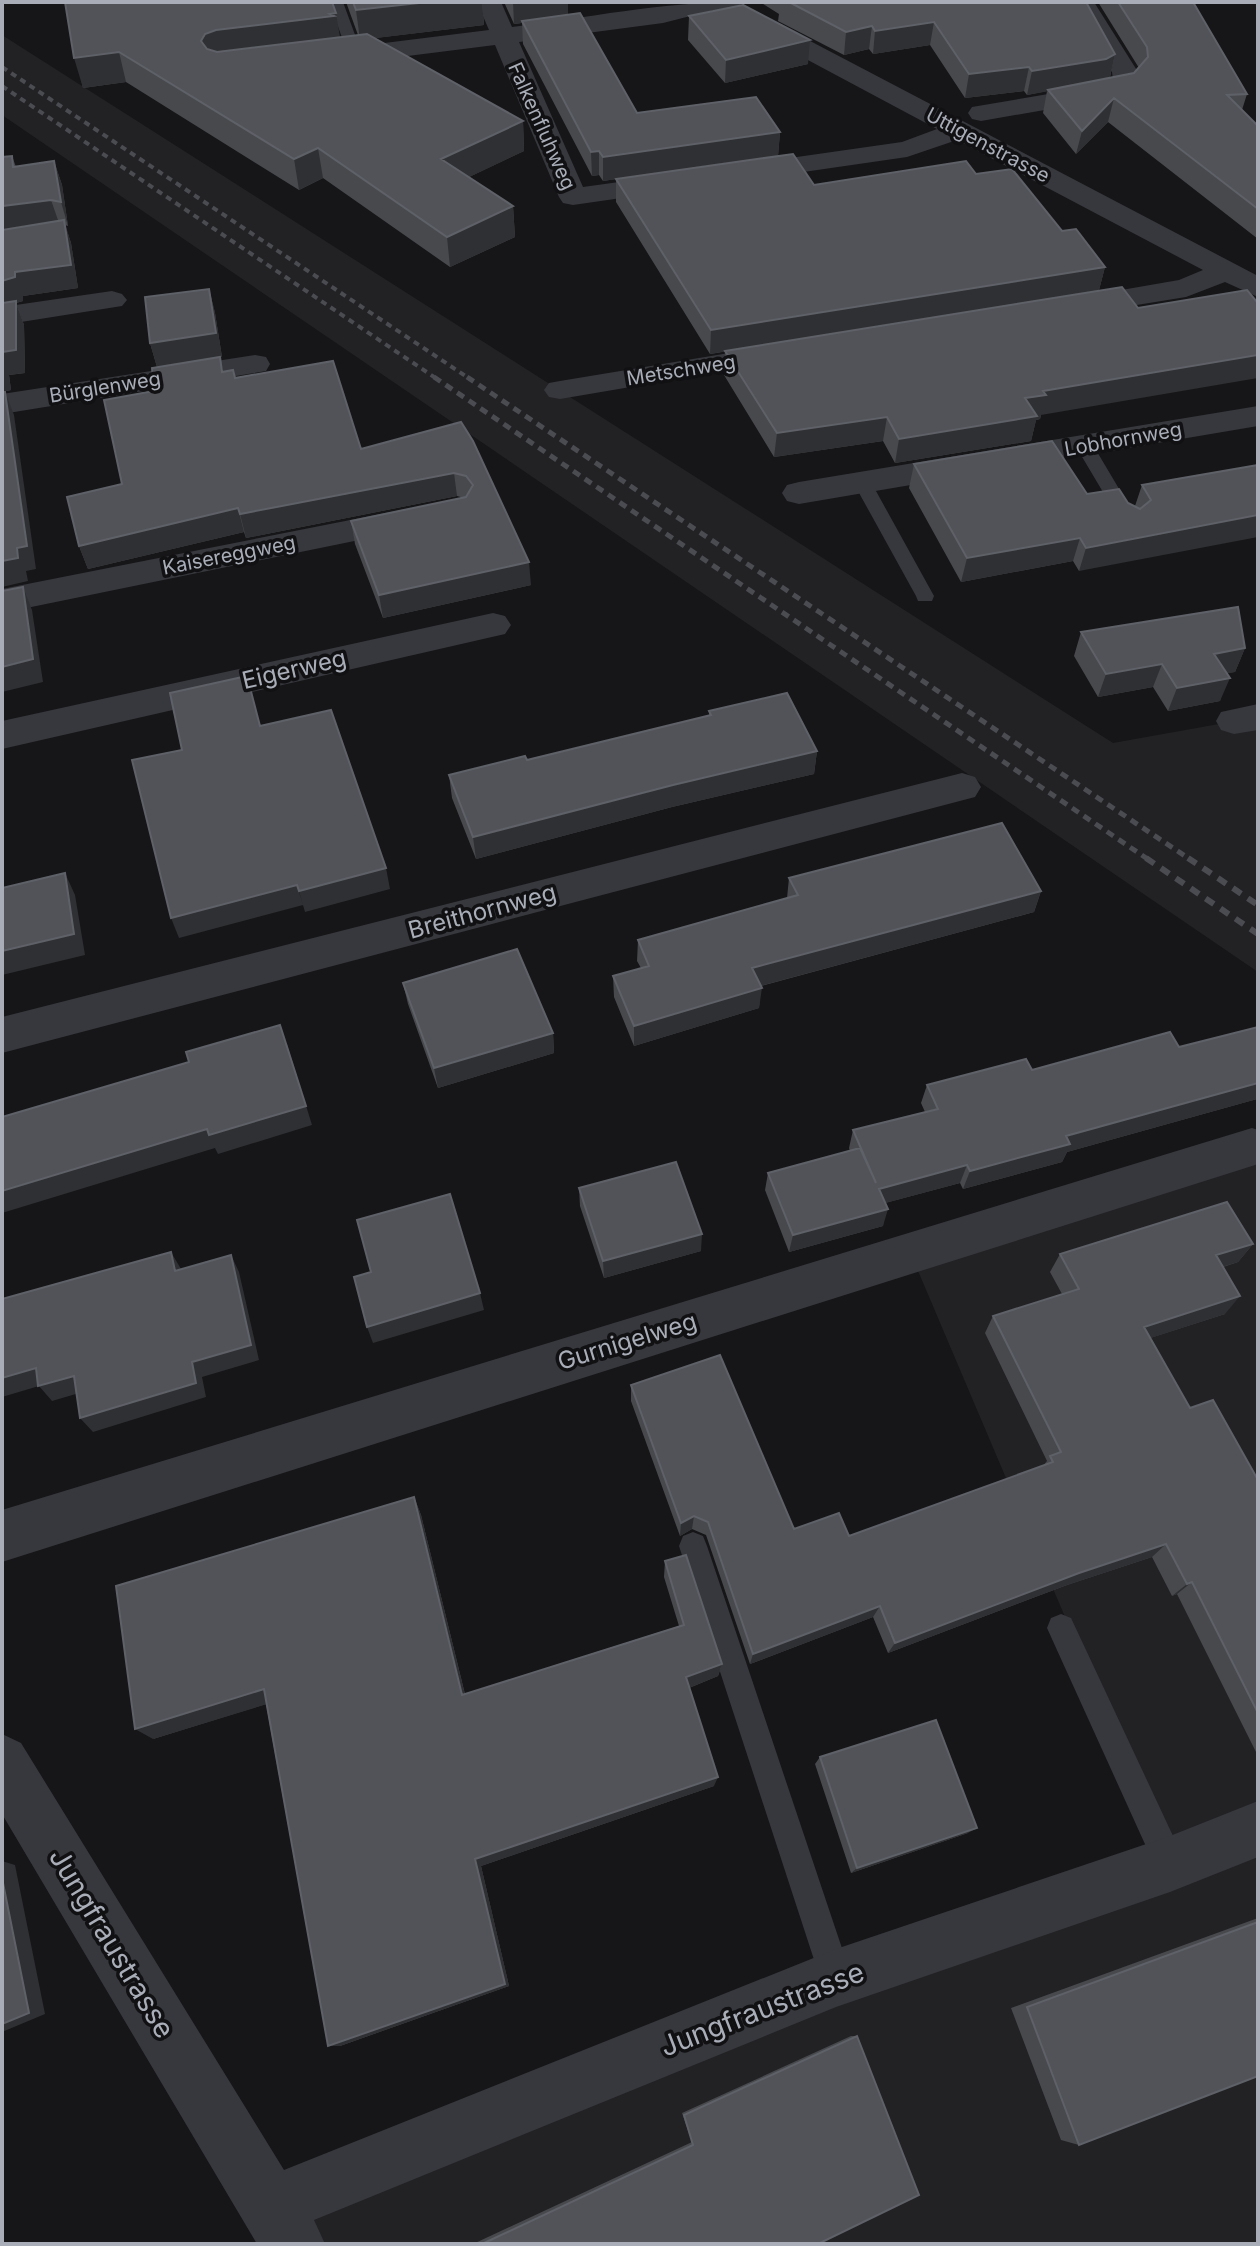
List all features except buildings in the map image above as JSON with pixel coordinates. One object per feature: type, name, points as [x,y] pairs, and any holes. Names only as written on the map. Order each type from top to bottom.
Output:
[{"type":"street","name":"Falkenfluhweg","points":[[489,2],[573,197],[907,149],[959,130]]},
{"type":"street","points":[[311,60],[663,16],[717,2]]},
{"type":"street","name":"Uttigenstrasse","points":[[717,2],[1258,288]]},
{"type":"street","points":[[981,113],[1104,92],[1118,88],[1126,81],[1125,72],[1082,2]]},
{"type":"street","points":[[1045,311],[1186,288],[1226,271]]},
{"type":"street","points":[[2,316],[112,300]]},
{"type":"street","name":"Metschweg","points":[[560,390],[810,349]]},
{"type":"street","name":"Bürglenweg","points":[[2,404],[255,364]]},
{"type":"street","name":"Lobhornweg","points":[[799,493],[1258,416]]},
{"type":"street","name":"Kaisereggweg","points":[[2,601],[441,513]]},
{"type":"street","name":"Eigerweg","points":[[2,735],[493,625]]},
{"type":"street","name":"Breithornweg","points":[[2,1035],[962,787]]},
{"type":"street","name":"Gurnigelweg","points":[[2,1536],[1252,1147]]},
{"type":"street","name":"Jungfraustrasse","points":[[2,1762],[282,2225],[836,1978],[1170,1864],[1258,1829]]},
{"type":"lane","points":[[336,2],[355,54]]},
{"type":"lane","points":[[1084,445],[1131,524]]},
{"type":"lane","points":[[862,482],[925,596]]},
{"type":"lane","points":[[693,1546],[836,1978]]},
{"type":"lane","points":[[1061,1628],[1170,1864]]},
{"type":"shaded area","points":[[2,35],[1113,743],[1258,717],[1258,972],[2,115]]},
{"type":"shaded area","points":[[1258,1159],[1258,2244],[293,2244],[271,2206],[1170,1864],[910,1252]]},
{"type":"railway","points":[[2,67],[467,377]]},
{"type":"railway","points":[[2,86],[437,379]]},
{"type":"railway","points":[[434,377],[1149,860]]},
{"type":"railway","points":[[467,377],[1191,860]]},
{"type":"railway","points":[[1146,858],[1258,934]]},
{"type":"railway","points":[[1188,858],[1258,905]]}]
